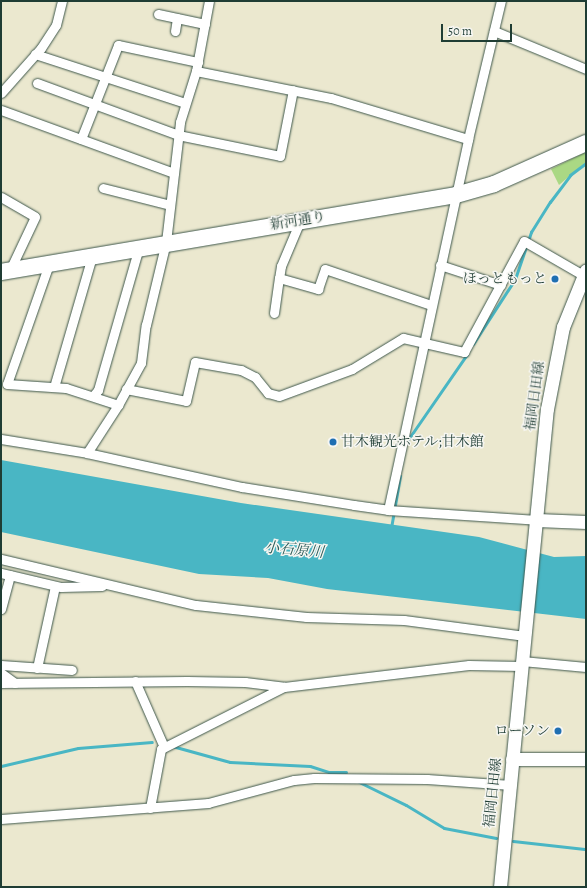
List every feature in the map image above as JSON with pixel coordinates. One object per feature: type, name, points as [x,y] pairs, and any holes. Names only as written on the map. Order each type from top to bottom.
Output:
[{"type":"highway","name":"新河通り","points":[[6,271],[166,242],[456,195],[494,184],[586,143]]},
{"type":"main road","name":"福岡日田線","points":[[500,887],[553,372],[564,327],[585,272]]},
{"type":"main road","points":[[536,526],[586,522]]},
{"type":"main road","points":[[512,759],[586,759]]},
{"type":"street","points":[[1,93],[36,54],[56,25],[62,1]]},
{"type":"street","points":[[87,453],[118,405],[141,363],[146,325],[166,242],[178,135],[185,103],[197,66],[209,1]]},
{"type":"street","points":[[388,510],[431,305],[501,1]]},
{"type":"street","points":[[158,14],[205,24]]},
{"type":"street","points":[[175,31],[177,18]]},
{"type":"street","points":[[494,31],[586,69]]},
{"type":"street","points":[[81,139],[118,45],[293,90],[331,98],[468,139]]},
{"type":"street","points":[[36,54],[185,103]]},
{"type":"street","points":[[37,83],[95,103],[178,135],[280,156],[293,90]]},
{"type":"street","points":[[1,110],[174,173]]},
{"type":"street","points":[[103,188],[170,205]]},
{"type":"street","points":[[1,197],[35,217],[6,271]]},
{"type":"street","points":[[274,314],[280,266],[300,221]]},
{"type":"street","points":[[126,389],[186,401],[195,362],[241,370],[255,377],[268,393],[279,396],[352,368],[403,338],[464,352],[524,242],[585,272]]},
{"type":"street","points":[[93,396],[98,390],[139,247]]},
{"type":"street","points":[[54,387],[92,256]]},
{"type":"street","points":[[49,264],[7,384],[54,387],[93,396],[118,405]]},
{"type":"street","points":[[440,265],[501,285]]},
{"type":"street","points":[[279,278],[318,289],[324,269],[431,305]]},
{"type":"street","points":[[1,439],[87,453],[235,486],[388,510],[536,526]]},
{"type":"street","points":[[1,559],[196,605],[306,617],[404,620],[525,633]]},
{"type":"street","points":[[1,609],[6,574],[55,586],[114,586]]},
{"type":"street","points":[[37,668],[55,586]]},
{"type":"street","points":[[1,683],[135,681],[245,682],[284,687],[462,666],[522,664],[586,666]]},
{"type":"street","points":[[1,665],[72,670]]},
{"type":"street","points":[[1,673],[15,683]]},
{"type":"street","points":[[135,681],[164,747]]},
{"type":"street","points":[[150,808],[161,749],[284,687]]},
{"type":"street","points":[[1,818],[208,803],[301,779],[414,779],[510,785]]},
{"type":"green space","points":[[586,152],[586,162],[559,185],[551,169]]},
{"type":"water","name":"小石原川","points":[[1,460],[241,503],[479,537],[554,557],[586,556],[586,619],[327,589],[268,578],[199,574],[1,532]]},
{"type":"waterway","points":[[473,344],[515,279],[531,232],[550,202],[570,175],[586,163]]},
{"type":"waterway","points":[[405,444],[467,354]]},
{"type":"waterway","points":[[391,528],[400,476]]},
{"type":"waterway","points":[[1,766],[78,748],[152,742]]},
{"type":"waterway","points":[[172,746],[230,762],[310,766],[329,772],[346,772]]},
{"type":"waterway","points":[[359,782],[406,805],[444,828],[496,838]]},
{"type":"waterway","points":[[513,841],[585,849]]},
{"type":"place","name":"ほっともっと","points":[[555,279]]},
{"type":"place","name":"甘木観光ホテル;甘木館","points":[[333,442]]},
{"type":"place","name":"ローソン","points":[[558,731]]}]
